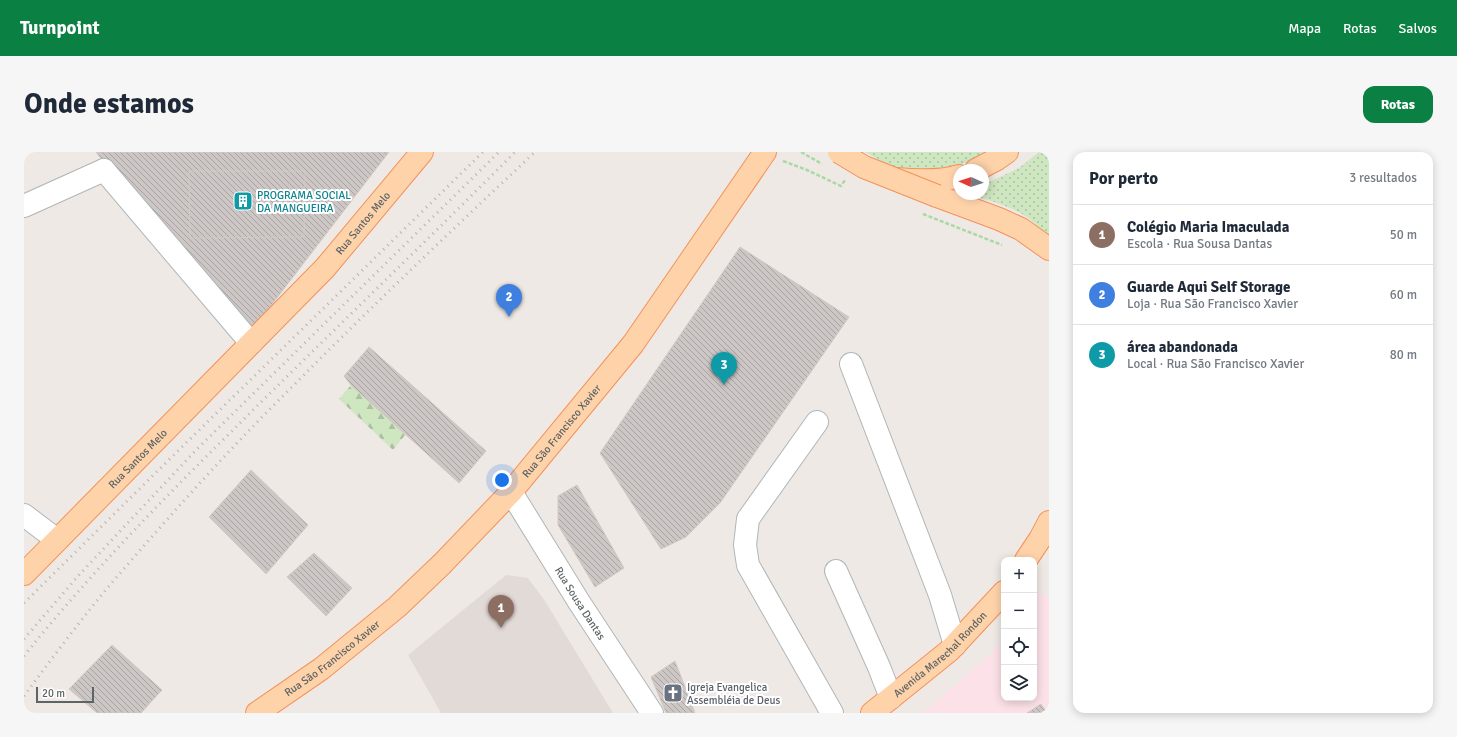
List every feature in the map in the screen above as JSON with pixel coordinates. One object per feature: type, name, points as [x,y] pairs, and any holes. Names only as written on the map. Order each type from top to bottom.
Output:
[{"type":"main road","name":"Rua Santos Melo","points":[[24,574],[250,343],[326,268],[422,152]]},
{"type":"main road","points":[[989,164],[997,160],[1007,152]]},
{"type":"main road","name":"Rua São Francisco Xavier","points":[[256,713],[322,669],[397,607],[442,564],[511,492],[633,344],[764,153]]},
{"type":"main road","points":[[834,157],[883,177],[913,181],[953,178]]},
{"type":"main road","points":[[834,157],[999,219],[1021,230],[1049,249]]},
{"type":"main road","points":[[1028,557],[1040,540],[1049,522]]},
{"type":"main road","name":"Avenida Marechal Rondon","points":[[872,713],[949,651],[1003,593]]},
{"type":"street","points":[[24,206],[103,161],[250,343]]},
{"type":"street","points":[[851,364],[940,595],[955,645]]},
{"type":"street","points":[[817,422],[748,518],[745,545],[748,565],[832,713]]},
{"type":"street","name":"Rua Sousa Dantas","points":[[511,492],[579,602],[652,713]]},
{"type":"street","points":[[24,515],[57,540]]},
{"type":"street","points":[[836,571],[880,666],[891,698]]},
{"type":"path","points":[[802,152],[834,157]]},
{"type":"path","points":[[764,153],[807,170],[841,186]]},
{"type":"shaded area","points":[[506,575],[528,578],[545,601],[613,713],[441,713],[408,655]]},
{"type":"shaded area","points":[[1037,592],[1049,597],[1049,713],[923,713],[989,656],[1001,641],[1001,701],[1037,701]]},
{"type":"green space","points":[[865,152],[988,152],[976,159],[960,164],[953,164],[953,166],[937,171],[896,170]]},
{"type":"green space","points":[[1039,152],[1049,152],[1049,236],[1022,214],[987,200],[989,200],[989,182],[1019,168]]},
{"type":"green space","points":[[351,385],[406,434],[393,450],[339,399]]},
{"type":"building","name":"PROGRAMA SOCIAL DA MANGUEIRA","points":[[96,152],[389,152],[250,333],[172,250]]},
{"type":"building","points":[[189,171],[305,171],[304,237],[190,238]]},
{"type":"building","points":[[740,247],[849,317],[720,503],[686,537],[661,549],[600,453]]},
{"type":"building","points":[[369,347],[486,451],[459,483],[351,385],[344,376]]},
{"type":"building","points":[[251,470],[308,525],[266,574],[209,517]]},
{"type":"building","points":[[577,485],[624,568],[595,587],[558,525],[558,496]]},
{"type":"building","points":[[314,553],[352,588],[326,616],[287,577]]},
{"type":"building","points":[[112,645],[162,690],[141,713],[97,713],[69,689]]},
{"type":"building","name":"Igreja Evangelica Assembléia de Deus","points":[[675,661],[695,713],[666,713],[651,677]]},
{"type":"building","points":[[1041,704],[1047,713],[1027,713]]},
{"type":"railway","points":[[24,603],[483,152]]},
{"type":"railway","points":[[24,639],[79,575],[197,449],[499,152]]},
{"type":"railway","points":[[24,656],[99,568],[179,484],[515,152]]},
{"type":"railway","points":[[24,696],[104,592],[219,462],[352,327],[535,152]]},
{"type":"place","name":"PROGRAMA SOCIAL DA MANGUEIRA","points":[[243,201]]},
{"type":"place","name":"Guarde Aqui Self Storage","points":[[509,317]]},
{"type":"place","name":"área abandonada","points":[[724,385]]},
{"type":"place","name":"Colégio Maria Imaculada","points":[[501,628]]},
{"type":"place","name":"Igreja Evangelica Assembléia de Deus","points":[[673,693]]}]
